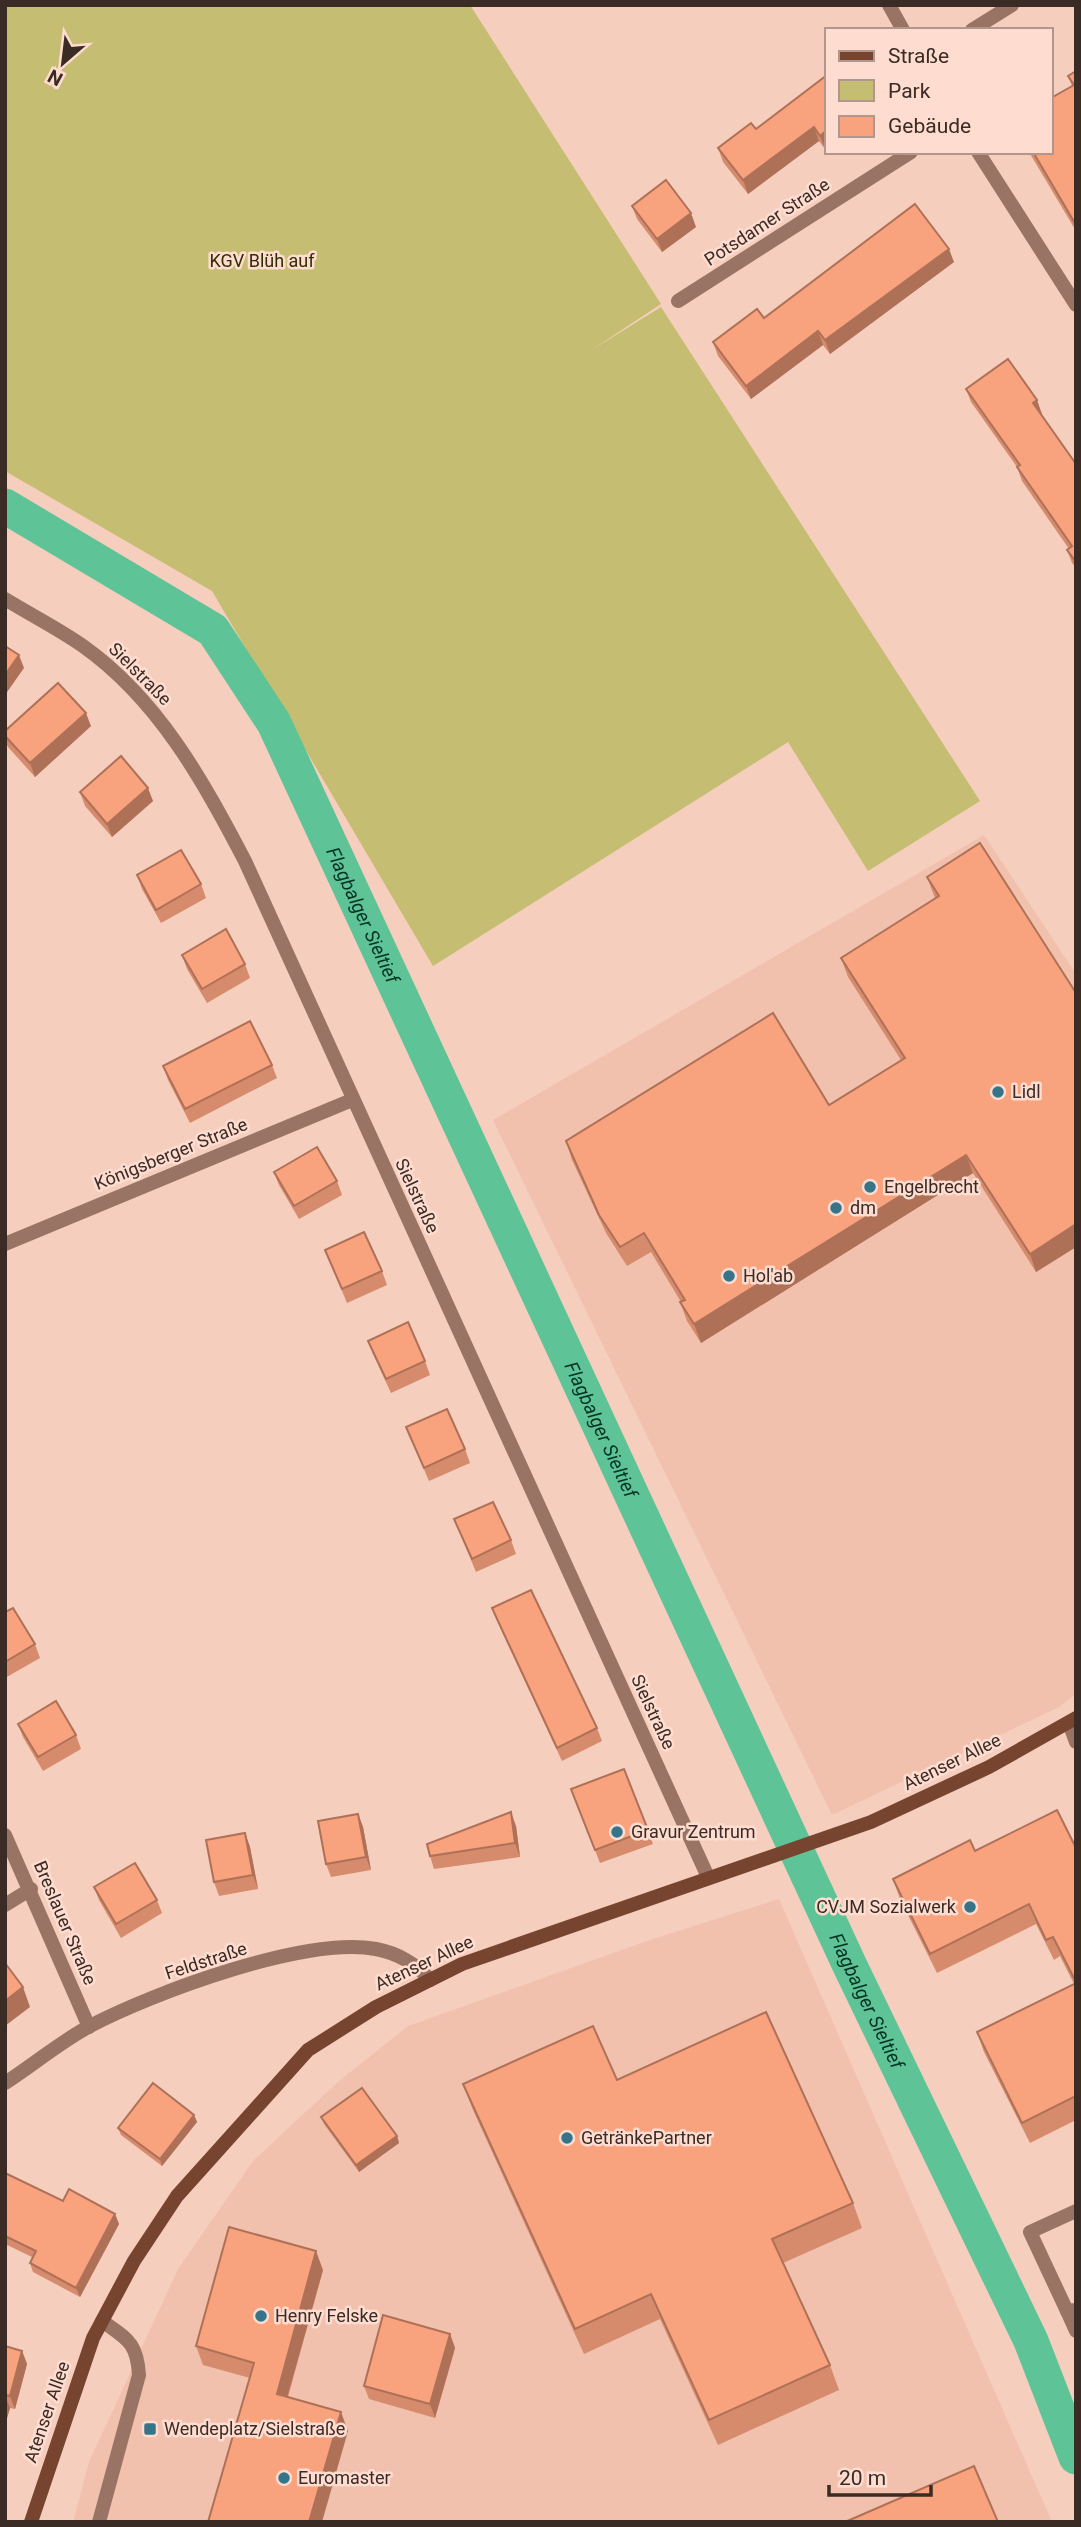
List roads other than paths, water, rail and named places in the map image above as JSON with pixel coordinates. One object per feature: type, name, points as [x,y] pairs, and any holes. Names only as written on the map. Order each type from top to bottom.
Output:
[{"type":"street","points":[[889,5],[902,28]]},
{"type":"street","points":[[975,28],[1012,5]]},
{"type":"street","name":"Potsdamer Straße","points":[[678,301],[908,154]]},
{"type":"street","points":[[979,154],[1076,305]]},
{"type":"street","name":"Sielstraße","points":[[5,600],[94,655],[145,700],[196,768],[245,861],[708,1877]]},
{"type":"street","name":"Königsberger Straße","points":[[5,1244],[352,1100]]},
{"type":"street","points":[[1072,1721],[1076,1742]]},
{"type":"street","name":"Atenser Allee","points":[[31,2522],[62,2425],[102,2321],[134,2261],[177,2196],[308,2050],[376,2007],[462,1964],[751,1861],[840,1834],[989,1767],[1072,1721]]},
{"type":"street","name":"Breslauer Straße","points":[[5,1835],[31,1889],[89,2027]]},
{"type":"street","points":[[5,1905],[31,1889]]},
{"type":"street","name":"Feldstraße","points":[[5,2083],[89,2027],[202,1979],[312,1950],[375,1948],[420,1967],[430,1980]]},
{"type":"street","points":[[1076,2211],[1030,2232],[1072,2311],[1076,2331]]},
{"type":"street","points":[[99,2522],[139,2375],[138,2356],[132,2343],[102,2321]]},
{"type":"waterway","name":"Flagbalger Sieltief","points":[[5,506],[213,630],[274,723],[850,1966],[1031,2341],[1076,2457]]},
{"type":"place","name":"Lidl","points":[[998,1092]]},
{"type":"place","name":"Engelbrecht","points":[[870,1187]]},
{"type":"place","name":"dm","points":[[836,1208]]},
{"type":"place","name":"Hol'ab","points":[[729,1276]]},
{"type":"place","name":"Gravur Zentrum","points":[[617,1832]]},
{"type":"place","name":"CVJM Sozialwerk","points":[[970,1907]]},
{"type":"place","name":"GetränkePartner","points":[[567,2138]]},
{"type":"place","name":"Henry Felske","points":[[261,2316]]},
{"type":"place","name":"Wendeplatz/Sielstraße","points":[[150,2429]]},
{"type":"place","name":"Euromaster","points":[[284,2478]]},
{"type":"park label","name":"KGV Blüh auf","points":[[262,261]]}]
